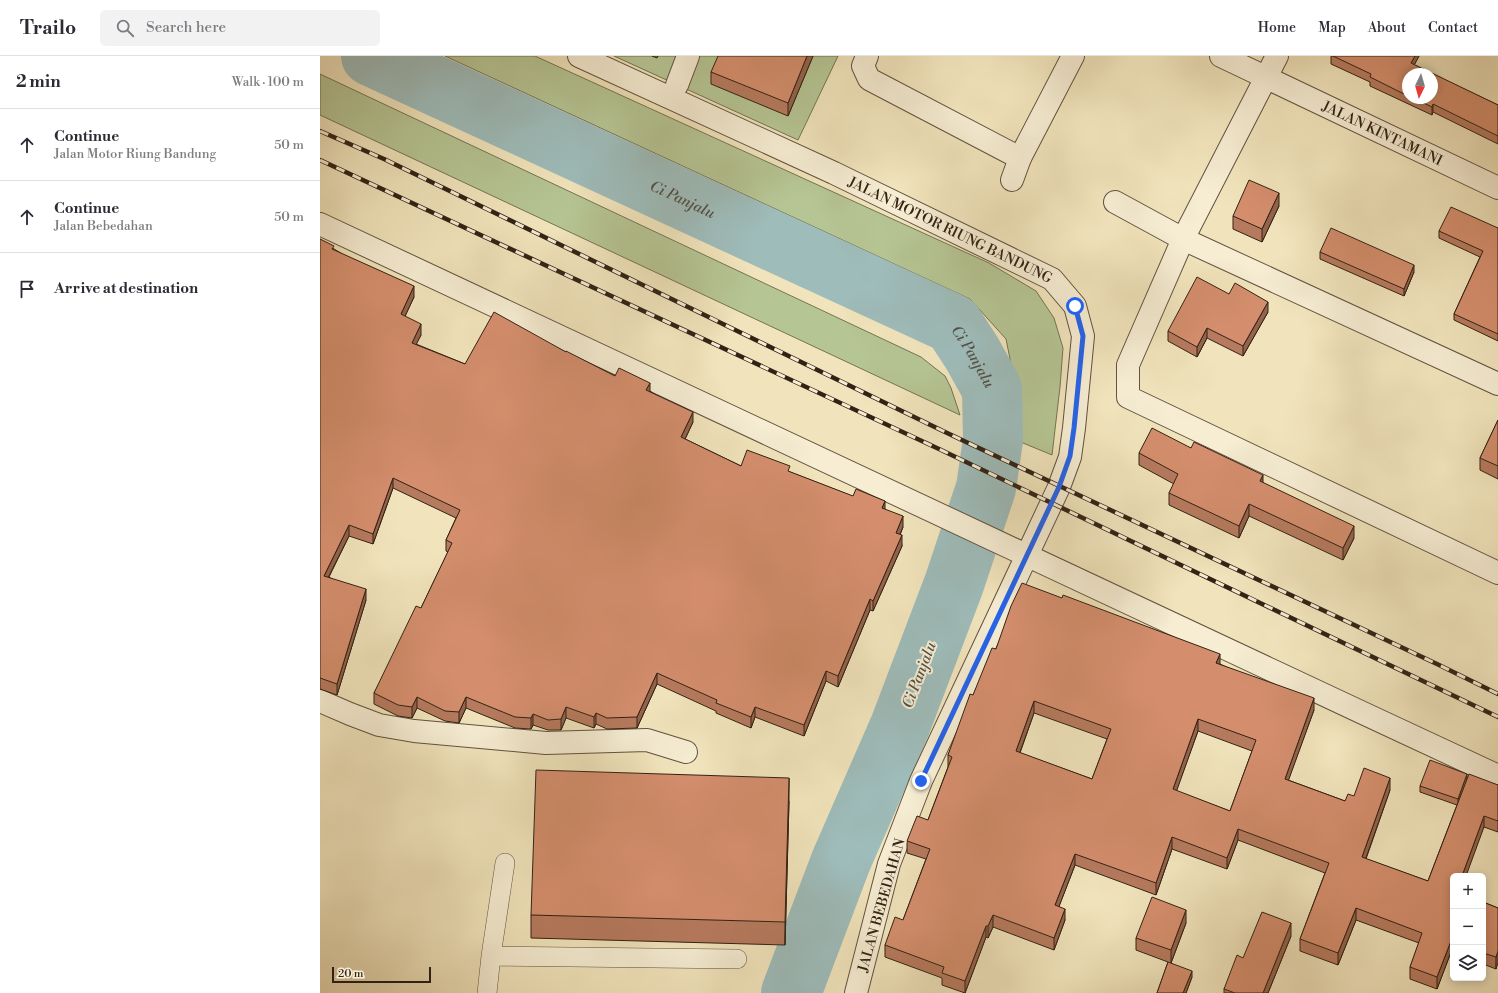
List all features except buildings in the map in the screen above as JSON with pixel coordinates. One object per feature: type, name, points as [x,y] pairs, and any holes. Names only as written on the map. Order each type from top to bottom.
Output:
[{"type":"street","name":"JALAN MOTOR RIUNG BANDUNG","points":[[580,56],[826,170],[1052,279],[1075,306],[1083,336],[1070,456],[1059,487],[1026,556]]},
{"type":"street","points":[[677,85],[688,56]]},
{"type":"street","points":[[867,56],[863,66],[869,80],[1020,158]]},
{"type":"street","points":[[1012,180],[1020,158],[1073,56]]},
{"type":"street","name":"JALAN KINTAMANI","points":[[1221,56],[1498,188]]},
{"type":"street","points":[[1277,56],[1183,239],[1128,364],[1128,397],[1498,573]]},
{"type":"street","points":[[1115,202],[1183,239],[1498,384]]},
{"type":"street","points":[[320,224],[1498,776]]},
{"type":"street","name":"JALAN BEBEDAHAN","points":[[856,993],[889,864],[921,781],[1026,556]]},
{"type":"street","points":[[320,701],[379,725],[414,731],[546,743],[647,740],[686,752]]},
{"type":"lane","points":[[487,993],[491,956],[506,863]]},
{"type":"lane","points":[[491,956],[737,960]]},
{"type":"green space","points":[[445,56],[535,56],[989,263],[1036,291],[1054,318],[1063,348],[1052,455],[1006,436],[1013,390],[1011,364],[1006,339],[970,299]]},
{"type":"green space","points":[[614,56],[838,56],[798,140]]},
{"type":"green space","points":[[320,74],[921,357],[945,376],[951,388],[960,415],[320,115]]},
{"type":"waterway","name":"Ci Panjalu","points":[[371,56],[953,324],[972,353],[992,389],[993,440],[986,488],[954,584],[900,726],[841,861],[791,993]]},
{"type":"railway","points":[[320,131],[384,159],[945,432],[1498,694]]},
{"type":"railway","points":[[320,160],[939,449],[1498,717]]},
{"type":"route","points":[[921,781],[1059,487],[1070,456],[1083,336],[1075,306]]}]
